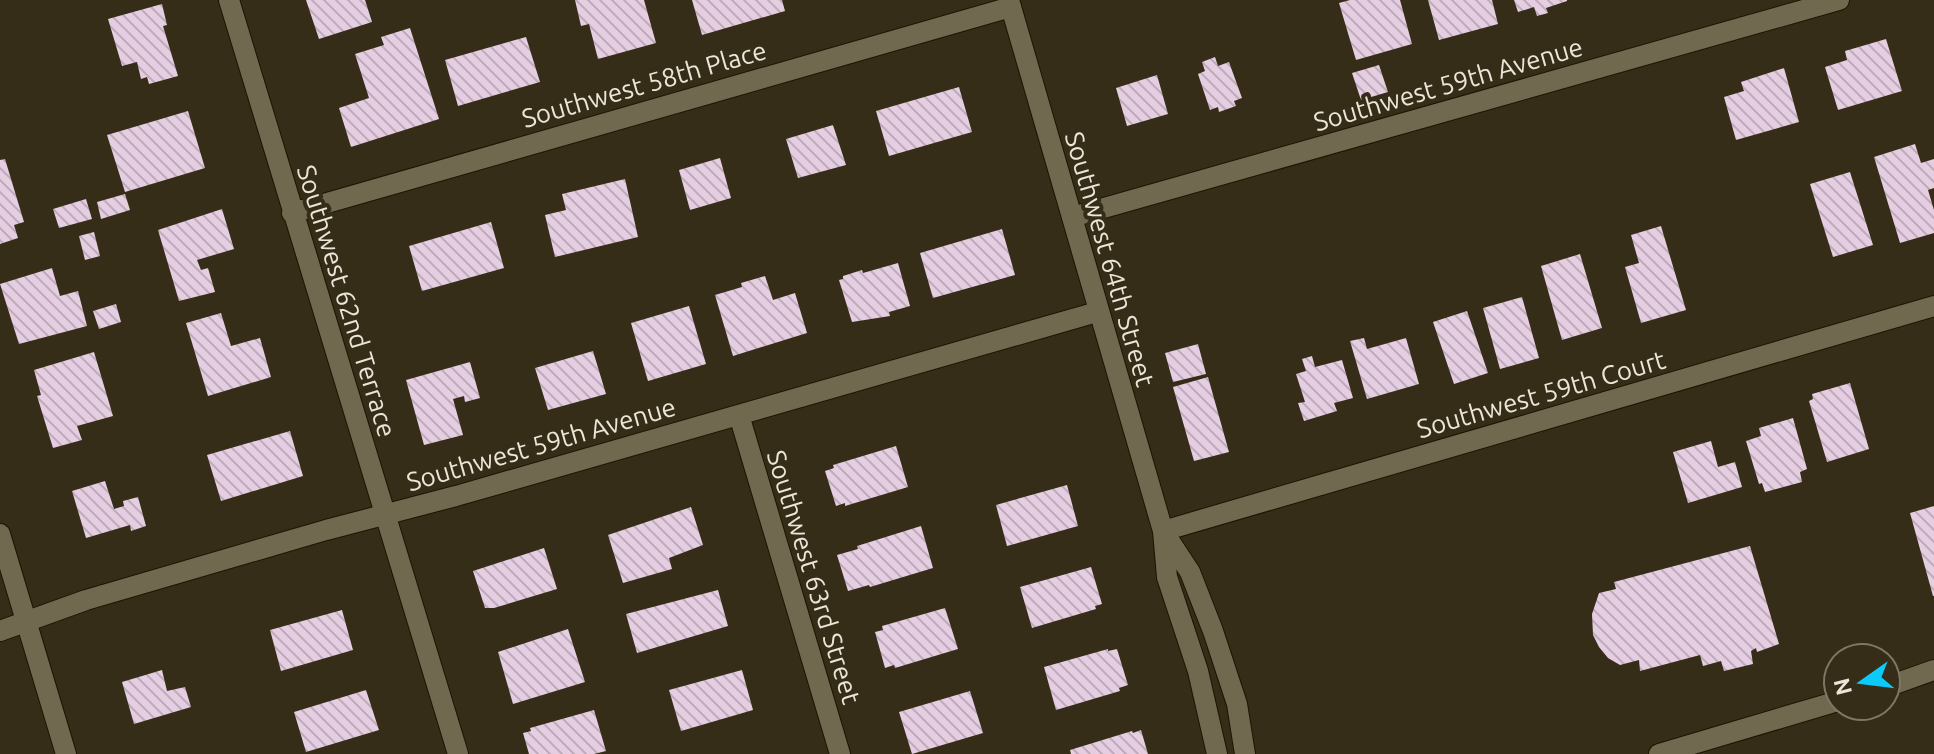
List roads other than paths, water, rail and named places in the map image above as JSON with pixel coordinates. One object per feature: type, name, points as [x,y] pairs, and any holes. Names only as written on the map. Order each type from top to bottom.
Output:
[{"type":"street","name":"Southwest 62nd Terrace","points":[[229,0],[458,754]]},
{"type":"street","name":"Southwest 59th Avenue","points":[[1072,217],[1839,0]]},
{"type":"street","name":"Southwest 58th Place","points":[[292,213],[1010,4]]},
{"type":"street","name":"Southwest 64th Street","points":[[1010,4],[1163,531],[1167,577],[1198,671],[1217,754]]},
{"type":"street","name":"Southwest 59th Court","points":[[1163,531],[1934,306]]},
{"type":"street","name":"Southwest 59th Avenue","points":[[0,631],[86,600],[1097,312]]},
{"type":"street","name":"Southwest 63rd Street","points":[[739,415],[840,754]]},
{"type":"street","name":"Southwest 64th Street","points":[[1163,531],[1190,572],[1220,650],[1237,704],[1245,754]]},
{"type":"street","points":[[0,534],[66,754]]},
{"type":"street","points":[[1902,681],[1934,670]]},
{"type":"street","points":[[1659,754],[1822,706]]}]
